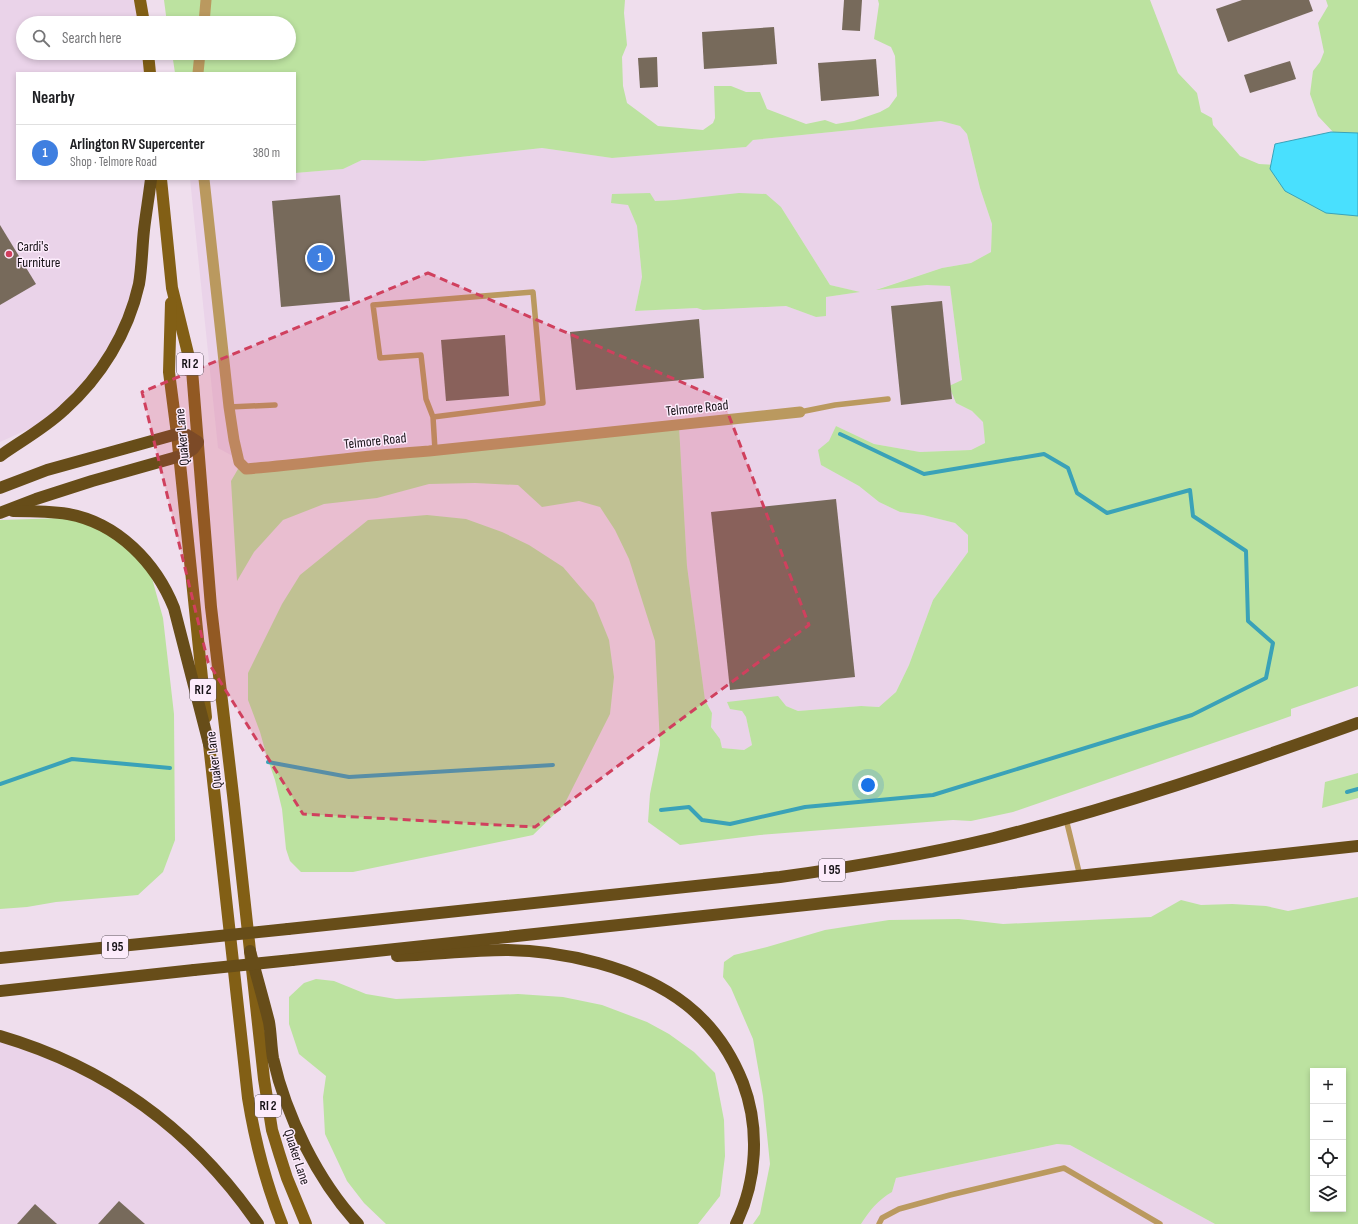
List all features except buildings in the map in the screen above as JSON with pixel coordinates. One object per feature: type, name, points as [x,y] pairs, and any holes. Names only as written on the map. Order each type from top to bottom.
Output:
[{"type":"highway","points":[[0,456],[50,422],[79,397],[113,350],[128,318],[138,286],[142,268],[144,232],[151,180]]},
{"type":"highway","points":[[0,488],[47,470],[177,434],[187,435],[198,442],[189,453],[178,457],[92,480],[3,512]]},
{"type":"highway","points":[[3,512],[53,512],[83,518],[112,531],[126,541],[149,564],[168,593],[174,608],[208,744]]},
{"type":"highway","name":"I 95","points":[[0,957],[288,929],[780,877],[854,866],[922,854],[994,838],[1066,819],[1136,798],[1358,723]]},
{"type":"highway","name":"I 95","points":[[0,991],[1358,846]]},
{"type":"highway","points":[[292,960],[506,950],[533,951],[566,955],[608,966],[648,980],[666,990],[700,1016],[713,1031],[732,1060],[745,1089],[753,1119],[754,1151],[746,1201],[736,1224]]},
{"type":"highway","points":[[250,951],[269,1023],[273,1057],[283,1093],[295,1124],[310,1156],[324,1180],[358,1224]]},
{"type":"highway","points":[[0,1036],[38,1048],[81,1067],[141,1102],[175,1129],[204,1157],[229,1184],[258,1224]]},
{"type":"main road","points":[[140,0],[143,16]]},
{"type":"main road","points":[[149,60],[150,72]]},
{"type":"main road","name":"Quaker Lane","points":[[161,180],[172,288],[169,372],[177,434],[178,457],[208,744],[248,1098],[259,1150],[272,1197],[282,1224]]},
{"type":"main road","name":"Quaker Lane","points":[[172,288],[192,370],[211,607],[264,1079],[271,1122],[287,1178],[306,1224]]},
{"type":"street","points":[[205,16],[206,0]]},
{"type":"street","points":[[198,72],[199,60]]},
{"type":"street","name":"Telmore Road","points":[[204,180],[229,407],[239,462],[246,469],[800,412]]},
{"type":"lane","points":[[433,417],[543,403],[533,292],[373,305],[380,358],[421,355],[426,398],[433,417],[435,450]]},
{"type":"lane","points":[[800,412],[835,405],[888,399]]},
{"type":"lane","points":[[229,407],[275,405]]},
{"type":"lane","points":[[1066,819],[1080,876]]},
{"type":"lane","points":[[879,1224],[882,1218],[899,1210],[950,1195],[1064,1168],[1160,1224]]},
{"type":"highlighted area","points":[[428,273],[723,400],[809,625],[535,827],[303,814],[208,662],[142,392]]},
{"type":"shaded area","points":[[0,0],[137,0],[138,16],[16,16],[16,60],[143,60],[144,72],[16,72],[16,180],[153,180],[127,319],[97,375],[42,423],[0,442]]},
{"type":"shaded area","points":[[941,121],[960,126],[967,134],[980,188],[992,224],[991,252],[971,263],[942,268],[878,289],[927,285],[950,285],[962,381],[950,386],[956,403],[972,411],[983,422],[985,443],[971,450],[920,452],[874,444],[836,426],[821,465],[859,486],[879,502],[900,512],[923,515],[955,523],[968,535],[968,552],[933,600],[909,665],[896,692],[879,707],[861,706],[798,711],[786,706],[742,711],[746,717],[752,745],[744,750],[722,748],[720,739],[711,727],[712,713],[705,700],[687,566],[679,426],[251,468],[218,448],[190,180],[296,180],[296,173],[342,169],[362,160],[424,161],[542,148],[612,158],[746,147],[753,140]],"holes":[[[676,200],[781,207],[830,285],[859,292],[826,297],[816,317],[786,306],[703,310],[698,308],[635,311],[642,277],[637,226],[628,205]]]},
{"type":"shaded area","points":[[0,1041],[22,1048],[76,1071],[120,1095],[153,1116],[219,1179],[254,1224],[0,1224]]},
{"type":"shaded area","points":[[1057,1144],[1070,1145],[1215,1224],[861,1224],[870,1210],[882,1197],[892,1192],[896,1178]]},
{"type":"green space","points":[[164,0],[625,0],[624,13],[627,45],[622,57],[623,86],[627,103],[658,126],[703,130],[713,123],[715,118],[714,86],[731,86],[746,92],[760,92],[767,109],[806,124],[825,120],[836,124],[854,121],[880,112],[889,107],[897,96],[895,56],[891,47],[874,39],[879,4],[878,0],[1150,0],[1178,73],[1197,93],[1201,112],[1212,118],[1213,125],[1240,156],[1259,164],[1274,165],[1358,206],[1358,686],[1291,709],[1291,716],[1013,812],[971,821],[953,820],[760,835],[680,845],[648,822],[650,794],[660,745],[655,641],[629,559],[615,530],[600,507],[579,501],[542,507],[518,485],[475,483],[429,484],[377,498],[324,504],[283,520],[254,552],[237,581],[231,481],[238,469],[679,426],[687,566],[705,700],[712,713],[711,727],[720,739],[722,748],[744,750],[752,745],[746,717],[742,711],[730,709],[727,702],[778,696],[786,706],[798,711],[861,706],[879,707],[896,692],[909,665],[933,600],[968,552],[968,535],[955,523],[923,515],[900,512],[879,502],[859,486],[821,465],[818,450],[829,441],[836,426],[874,444],[920,452],[971,450],[985,443],[983,422],[972,411],[956,403],[949,386],[962,380],[950,286],[927,285],[876,290],[942,268],[971,263],[991,252],[992,224],[980,188],[967,134],[960,126],[941,121],[753,140],[746,147],[612,158],[542,148],[424,161],[362,160],[343,169],[296,173],[296,72],[175,72],[173,60],[296,60],[296,16],[166,16]]},
{"type":"green space","points":[[1326,0],[1358,0],[1358,143],[1334,133],[1318,116],[1310,94],[1313,71],[1320,62],[1324,52],[1318,23],[1328,6]]},
{"type":"green space","points":[[650,193],[655,201],[739,193],[766,194],[781,207],[830,285],[860,292],[826,297],[826,316],[816,317],[786,306],[703,310],[697,308],[635,311],[642,277],[637,226],[628,205],[611,203],[612,194]]},
{"type":"green space","points":[[427,515],[466,519],[502,532],[529,545],[563,567],[594,603],[609,640],[614,677],[610,714],[564,805],[533,835],[353,872],[301,872],[290,861],[286,849],[282,809],[275,780],[248,700],[248,673],[282,604],[300,575],[368,520]]},
{"type":"green space","points":[[65,518],[88,522],[115,537],[150,571],[163,618],[174,714],[175,840],[163,872],[138,895],[56,902],[27,907],[0,909],[0,520]]},
{"type":"green space","points":[[1358,773],[1358,798],[1322,808],[1325,782]]},
{"type":"green space","points":[[1358,897],[1358,1224],[1215,1224],[1070,1145],[1057,1144],[896,1178],[892,1192],[875,1206],[861,1224],[753,1224],[760,1214],[770,1164],[763,1096],[753,1039],[731,988],[723,977],[724,962],[734,955],[825,930],[889,920],[959,919],[1003,924],[1151,917],[1181,900],[1201,905],[1232,904],[1266,906],[1288,911]]},
{"type":"green space","points":[[316,979],[334,981],[366,994],[396,999],[518,994],[563,997],[602,1005],[647,1022],[669,1034],[694,1052],[715,1073],[724,1120],[725,1156],[720,1196],[698,1224],[386,1224],[364,1203],[347,1181],[325,1134],[323,1097],[326,1076],[299,1054],[289,1024],[289,997],[304,983]]},
{"type":"water","points":[[1331,132],[1358,133],[1358,216],[1326,213],[1285,191],[1270,169],[1275,144]]},
{"type":"waterway","points":[[661,810],[689,807],[702,820],[730,824],[805,807],[933,795],[1192,715],[1266,678],[1273,643],[1248,621],[1246,551],[1193,516],[1190,490],[1107,513],[1077,493],[1068,468],[1044,454],[924,474],[840,434]]},
{"type":"waterway","points":[[0,784],[72,759],[170,768]]},
{"type":"waterway","points":[[268,762],[349,777],[553,765]]},
{"type":"waterway","points":[[1347,792],[1358,789]]},
{"type":"place","name":"Cardi's Furniture","points":[[9,254]]},
{"type":"place","name":"Arlington RV Supercenter","points":[[320,258]]}]
